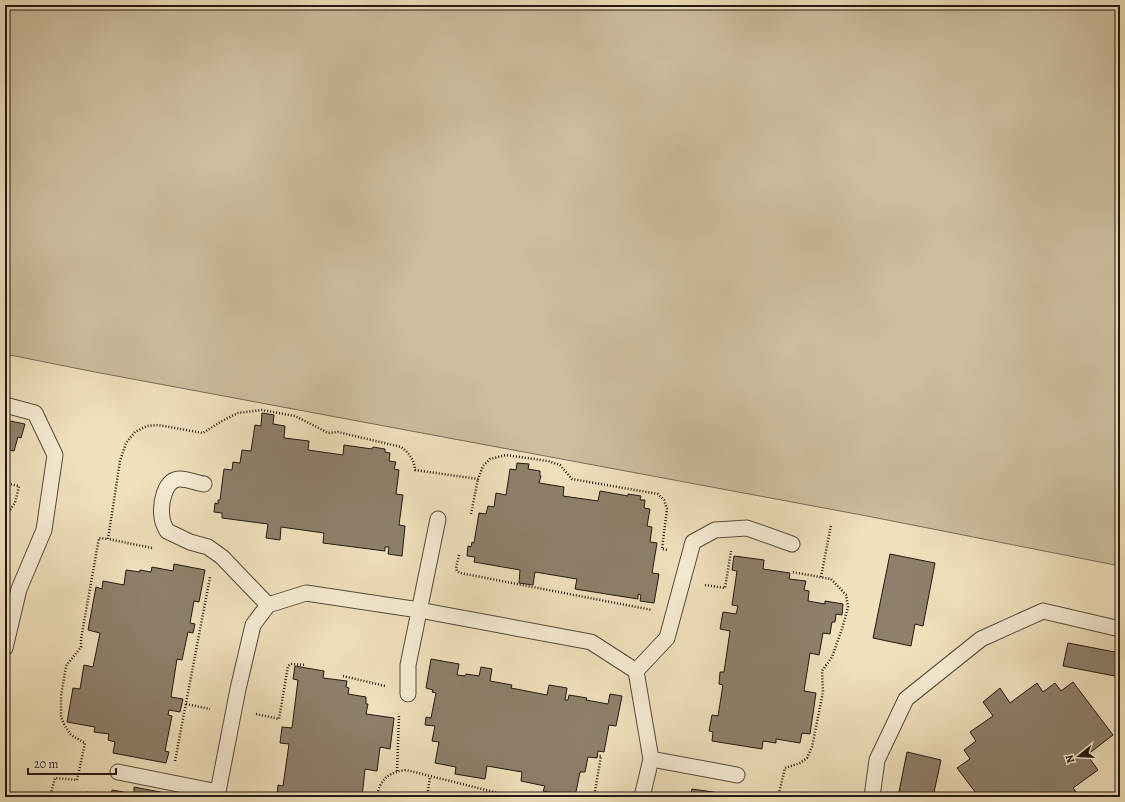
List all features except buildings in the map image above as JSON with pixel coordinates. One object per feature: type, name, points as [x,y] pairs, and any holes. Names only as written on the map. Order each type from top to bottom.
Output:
[{"type":"lane","points":[[5,405],[35,413],[55,455],[44,530],[19,589],[5,648]]},
{"type":"lane","points":[[204,484],[179,479],[170,482],[164,492],[162,508],[162,517],[167,531],[190,542],[208,547],[222,557],[268,604]]},
{"type":"lane","points":[[408,694],[408,665],[438,519]]},
{"type":"lane","points":[[636,671],[667,638],[693,542],[715,530],[747,528],[792,544]]},
{"type":"lane","points":[[118,772],[217,794],[238,688],[253,625],[268,604],[306,593],[419,610],[591,642],[636,671],[651,759],[642,797]]},
{"type":"lane","points":[[872,797],[878,760],[906,698],[981,638],[1044,611],[1120,629]]},
{"type":"lane","points":[[651,759],[737,775]]},
{"type":"path","points":[[108,539],[120,460],[126,443],[135,432],[147,426],[158,425],[204,433],[222,421],[238,413],[262,410],[295,416],[328,433],[338,432],[400,447],[409,453],[414,463],[415,470],[478,479]]},
{"type":"path","points":[[470,514],[478,479],[483,466],[490,459],[506,455],[548,460],[560,465],[572,479],[658,494],[664,500],[667,510],[662,549],[668,551]]},
{"type":"path","points":[[5,483],[19,486],[15,502],[5,517]]},
{"type":"path","points":[[821,577],[830,525]]},
{"type":"path","points":[[50,797],[55,778],[77,780],[85,743],[71,735],[65,726],[61,718],[61,696],[66,666],[81,647],[81,639],[99,538],[152,548]]},
{"type":"path","points":[[700,585],[725,588],[731,547]]},
{"type":"path","points":[[459,555],[456,568],[457,572],[460,573],[658,611]]},
{"type":"path","points":[[174,765],[211,570]]},
{"type":"path","points":[[778,797],[785,768],[800,763],[807,758],[812,747],[823,692],[822,671],[832,657],[848,607],[846,595],[832,579],[792,572]]},
{"type":"path","points":[[255,714],[279,719],[288,666],[291,664],[306,665]]},
{"type":"path","points":[[343,676],[386,686],[388,689]]},
{"type":"path","points":[[186,704],[210,709]]},
{"type":"path","points":[[397,711],[399,717],[397,771]]},
{"type":"path","points":[[594,797],[601,756],[597,756]]},
{"type":"path","points":[[377,797],[378,789],[387,775],[397,771],[406,770],[514,797]]},
{"type":"path","points":[[427,797],[430,777]]},
{"type":"shaded area","points":[[5,5],[1120,5],[1120,566],[867,516],[5,354]]}]
